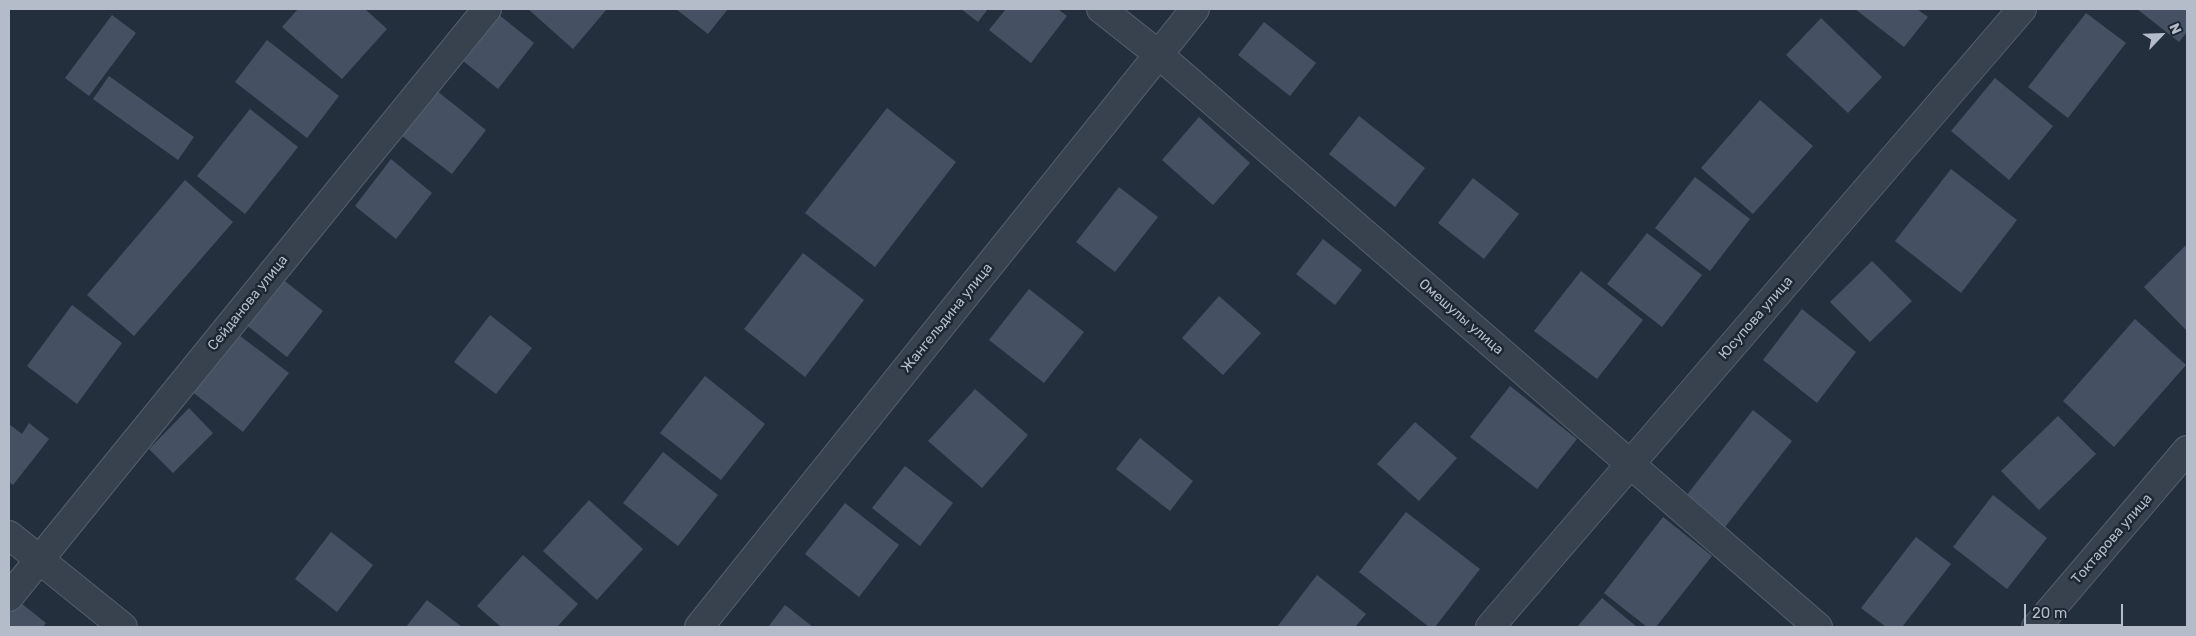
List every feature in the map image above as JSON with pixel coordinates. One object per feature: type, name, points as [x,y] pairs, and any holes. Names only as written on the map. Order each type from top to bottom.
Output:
[{"type":"street","name":"Сейданова улица","points":[[9,597],[487,9]]},
{"type":"street","name":"Омешулы улица","points":[[1101,9],[1158,54],[1818,627]]},
{"type":"street","name":"Жангельдина улица","points":[[699,627],[1195,9]]},
{"type":"street","name":"Юсупова улица","points":[[1490,627],[2022,9]]},
{"type":"street","name":"Токтарова улица","points":[[2036,627],[2187,450]]},
{"type":"street","points":[[9,535],[123,627]]},
{"type":"building","points":[[298,9],[365,9],[387,29],[342,79],[282,27]]},
{"type":"building","points":[[528,9],[607,9],[573,49]]},
{"type":"building","points":[[676,9],[728,9],[708,34]]},
{"type":"building","points":[[961,9],[988,9],[978,22]]},
{"type":"building","points":[[1006,9],[1058,9],[1067,16],[1031,63],[989,30]]},
{"type":"building","points":[[1855,9],[1917,9],[1928,17],[1904,47]]},
{"type":"building","points":[[2137,9],[2187,9],[2187,32],[2179,42]]},
{"type":"building","points":[[493,10],[534,43],[498,89],[457,56]]},
{"type":"building","points":[[2086,13],[2126,43],[2068,118],[2028,87]]},
{"type":"building","points":[[112,15],[136,33],[89,96],[65,78]]},
{"type":"building","points":[[1821,18],[1882,77],[1848,113],[1786,55]]},
{"type":"building","points":[[1264,22],[1316,63],[1290,96],[1238,55]]},
{"type":"building","points":[[267,40],[339,96],[307,138],[235,82]]},
{"type":"building","points":[[109,76],[194,137],[178,160],[93,99]]},
{"type":"building","points":[[1995,78],[2053,126],[2009,180],[1951,131]]},
{"type":"building","points":[[437,91],[486,130],[452,174],[402,136]]},
{"type":"building","points":[[1760,100],[1813,146],[1753,214],[1701,168]]},
{"type":"building","points":[[887,108],[956,162],[875,267],[805,213]]},
{"type":"building","points":[[250,109],[298,147],[245,214],[197,176]]},
{"type":"building","points":[[1359,116],[1425,168],[1395,207],[1329,154]]},
{"type":"building","points":[[1199,117],[1250,163],[1213,205],[1162,160]]},
{"type":"building","points":[[391,159],[432,193],[396,239],[355,206]]},
{"type":"building","points":[[1951,169],[2017,220],[1961,293],[1895,241]]},
{"type":"building","points":[[1695,177],[1750,219],[1710,271],[1655,228]]},
{"type":"building","points":[[1473,178],[1519,214],[1484,259],[1438,223]]},
{"type":"building","points":[[185,180],[233,222],[134,336],[87,295]]},
{"type":"building","points":[[1119,187],[1158,217],[1115,272],[1076,242]]},
{"type":"building","points":[[1647,233],[1702,275],[1662,327],[1607,284]]},
{"type":"building","points":[[1323,239],[1362,270],[1335,305],[1296,274]]},
{"type":"building","points":[[2187,244],[2187,331],[2144,287]]},
{"type":"building","points":[[803,253],[864,300],[805,377],[744,329]]},
{"type":"building","points":[[1872,261],[1912,301],[1870,342],[1830,302]]},
{"type":"building","points":[[1581,271],[1643,320],[1597,379],[1534,331]]},
{"type":"building","points":[[281,278],[323,311],[287,357],[245,324]]},
{"type":"building","points":[[1029,289],[1084,332],[1044,383],[989,340]]},
{"type":"building","points":[[1219,296],[1261,333],[1223,375],[1182,338]]},
{"type":"building","points":[[72,305],[122,343],[77,404],[27,366]]},
{"type":"building","points":[[1802,309],[1856,352],[1817,403],[1763,360]]},
{"type":"building","points":[[490,315],[532,348],[496,394],[454,362]]},
{"type":"building","points":[[2135,319],[2186,365],[2114,447],[2063,401]]},
{"type":"building","points":[[235,332],[289,373],[243,432],[190,390]]},
{"type":"building","points":[[705,376],[765,424],[721,480],[660,433]]},
{"type":"building","points":[[1510,386],[1577,439],[1537,489],[1470,437]]},
{"type":"building","points":[[975,389],[1028,435],[982,488],[928,441]]},
{"type":"building","points":[[189,408],[213,433],[173,473],[149,449]]},
{"type":"building","points":[[1753,410],[1792,441],[1722,531],[1683,500]]},
{"type":"building","points":[[2058,416],[2096,454],[2039,510],[2001,471]]},
{"type":"building","points":[[1415,422],[1457,458],[1419,501],[1377,464]]},
{"type":"building","points":[[29,423],[49,439],[13,485],[9,482],[9,424],[22,434]]},
{"type":"building","points":[[1140,438],[1193,481],[1170,511],[1116,469]]},
{"type":"building","points":[[663,452],[718,495],[678,546],[623,503]]},
{"type":"building","points":[[905,466],[953,503],[920,546],[872,508]]},
{"type":"building","points":[[1993,495],[2047,538],[2007,589],[1953,547]]},
{"type":"building","points":[[589,500],[643,549],[597,600],[543,551]]},
{"type":"building","points":[[845,503],[899,545],[859,597],[805,554]]},
{"type":"building","points":[[1406,512],[1480,569],[1435,627],[1429,627],[1359,572]]},
{"type":"building","points":[[1663,517],[1712,556],[1656,627],[1647,627],[1604,593]]},
{"type":"building","points":[[331,532],[373,565],[337,612],[295,579]]},
{"type":"building","points":[[1916,537],[1951,564],[1902,627],[1886,627],[1861,608]]},
{"type":"building","points":[[523,555],[578,604],[557,627],[501,627],[477,606]]},
{"type":"building","points":[[1317,575],[1366,614],[1355,627],[1277,627]]},
{"type":"building","points":[[1602,598],[1637,627],[1577,627]]},
{"type":"building","points":[[17,600],[46,623],[43,627],[9,627],[9,610]]},
{"type":"building","points":[[427,600],[462,627],[406,627]]},
{"type":"building","points":[[785,605],[813,627],[768,627]]}]
